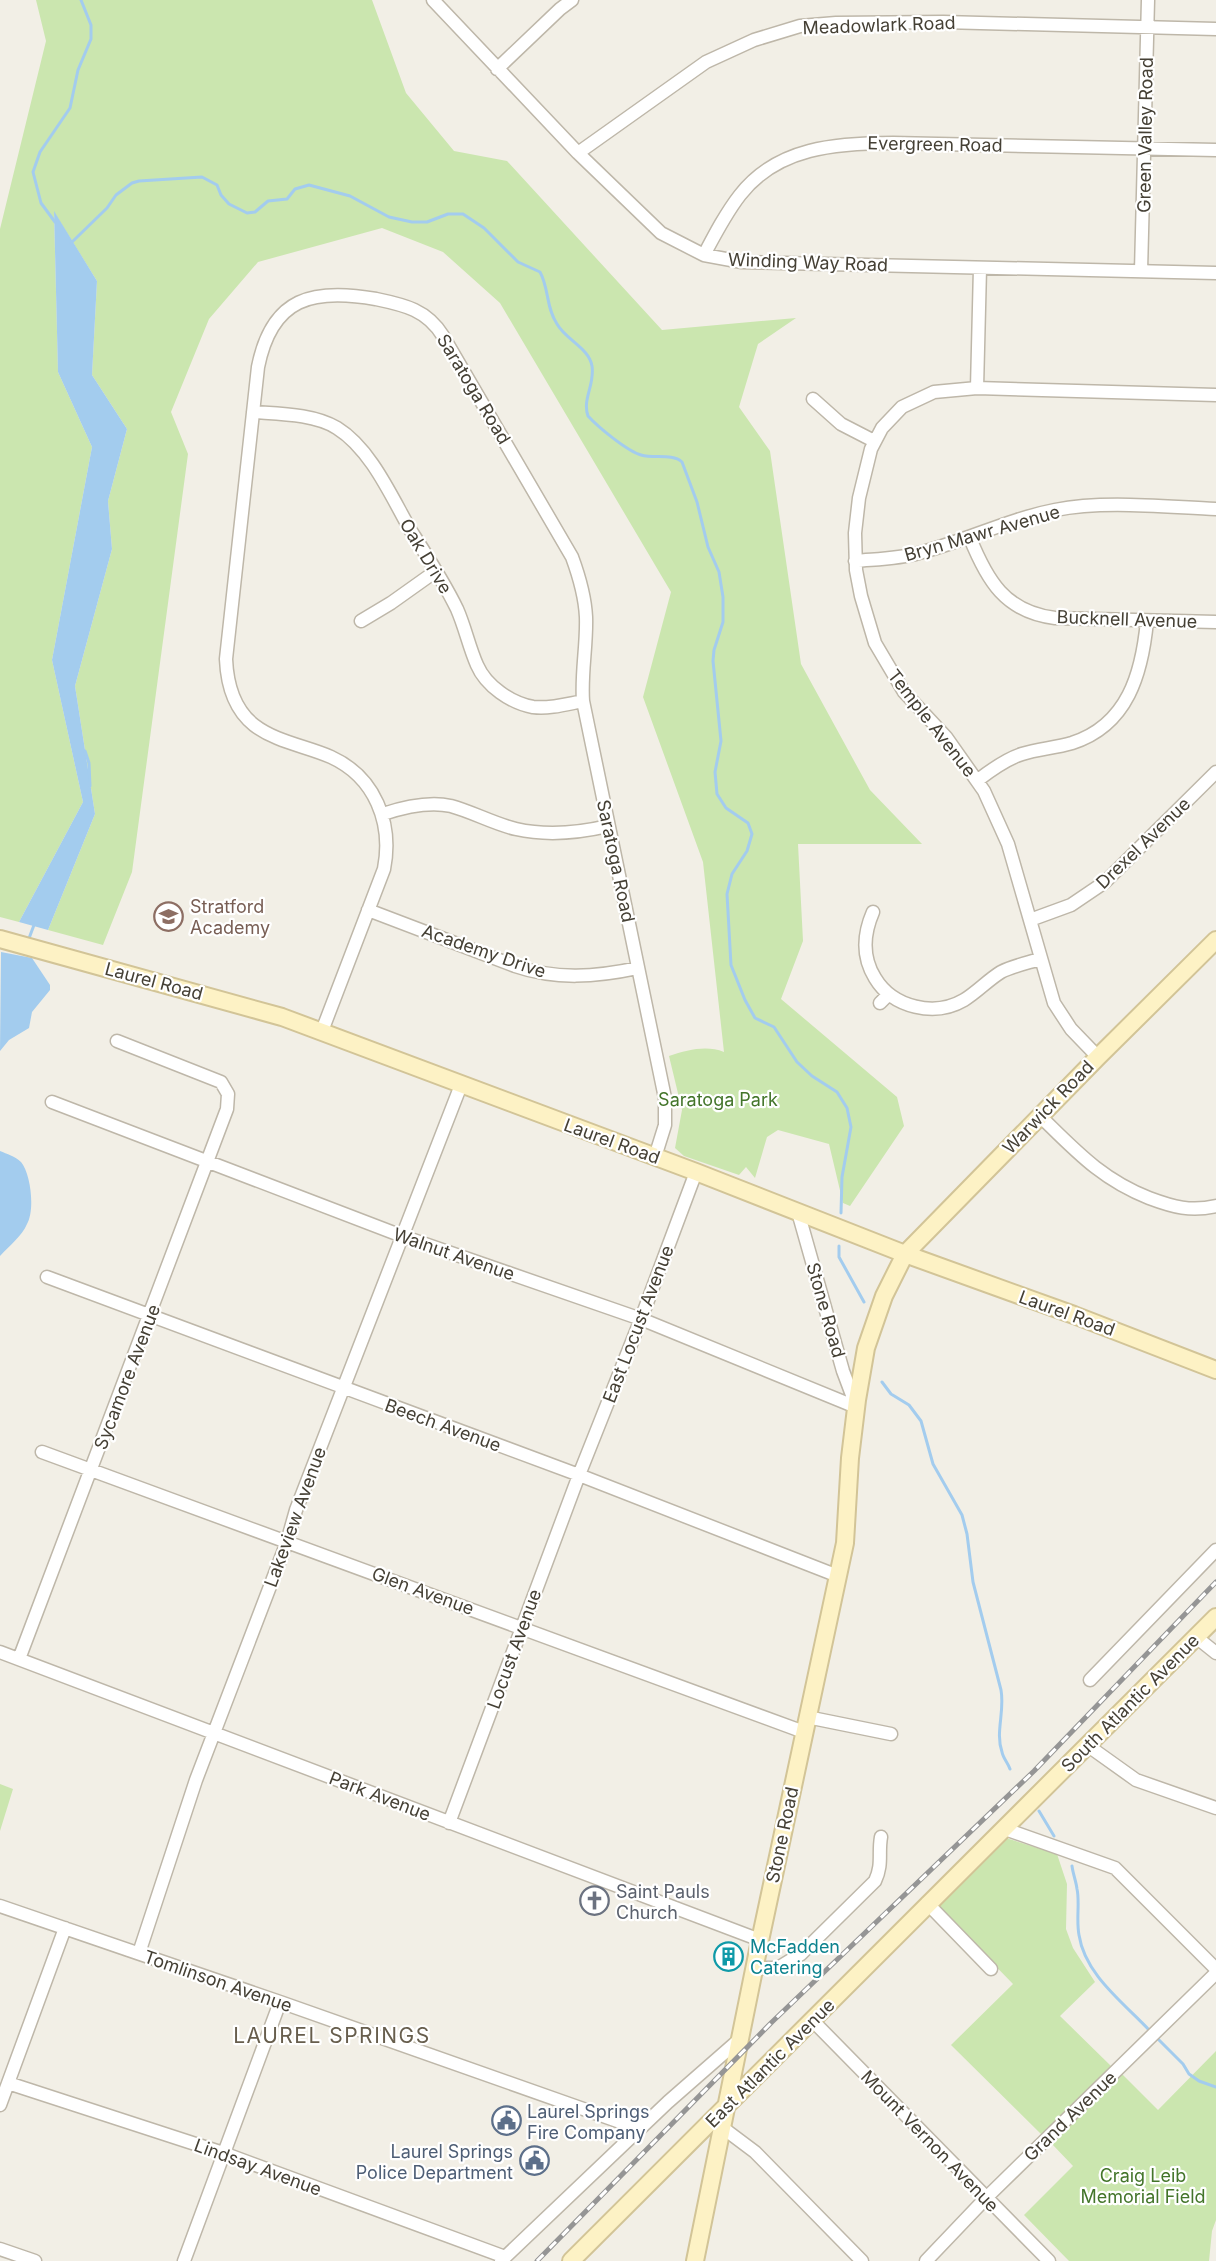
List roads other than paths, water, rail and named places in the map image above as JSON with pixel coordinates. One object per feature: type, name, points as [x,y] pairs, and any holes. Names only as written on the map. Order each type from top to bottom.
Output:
[{"type":"street","name":"Winding Way Road","points":[[433,0],[578,153],[661,233],[704,255],[742,262],[1216,273]]},
{"type":"street","points":[[497,69],[572,0]]},
{"type":"street","name":"Green Valley Road","points":[[1141,270],[1148,0]]},
{"type":"street","name":"Meadowlark Road","points":[[578,153],[706,62],[754,40],[800,26],[836,23],[943,22],[1216,29]]},
{"type":"street","name":"Evergreen Road","points":[[704,255],[723,219],[741,193],[763,171],[784,158],[814,149],[849,143],[882,143],[1216,150]]},
{"type":"street","points":[[977,388],[980,268]]},
{"type":"street","name":"Saratoga Road","points":[[322,1031],[386,860],[387,835],[383,814],[368,789],[346,766],[333,758],[261,729],[244,714],[231,690],[226,666],[258,367],[263,345],[274,324],[285,312],[299,302],[322,295],[355,296],[399,304],[427,316],[443,336],[572,557],[581,585],[586,615],[582,677],[583,701],[665,1098],[665,1125],[655,1157]]},
{"type":"street","name":"Temple Avenue","points":[[1098,1057],[1071,1029],[1059,1012],[1040,959],[1005,837],[991,803],[978,780],[946,737],[904,692],[886,664],[868,622],[855,561],[859,498],[874,441],[891,417],[915,400],[941,391],[977,388],[1216,395]]},
{"type":"street","points":[[813,399],[835,420],[874,441]]},
{"type":"street","name":"Oak Drive","points":[[253,412],[321,421],[337,428],[351,439],[368,459],[436,571],[460,615],[476,664],[495,689],[517,701],[533,706],[554,707],[583,701]]},
{"type":"street","name":"Bryn Mawr Avenue","points":[[855,561],[907,556],[970,538],[1032,516],[1074,507],[1216,509]]},
{"type":"street","name":"Bucknell Avenue","points":[[970,538],[983,568],[1002,595],[1023,609],[1043,616],[1216,622]]},
{"type":"street","points":[[361,621],[436,571]]},
{"type":"street","points":[[978,780],[1017,756],[1084,738],[1113,717],[1127,700],[1136,682],[1145,646],[1147,621]]},
{"type":"street","name":"Drexel Avenue","points":[[1030,920],[1071,905],[1105,882],[1216,772]]},
{"type":"street","points":[[383,814],[411,806],[442,805],[526,831],[566,833],[608,826]]},
{"type":"street","name":"Academy Drive","points":[[368,910],[515,966],[539,972],[561,976],[595,976],[638,968]]},
{"type":"street","points":[[873,912],[866,930],[865,951],[884,998],[929,1009],[947,1007],[964,1000],[1002,972],[1040,959]]},
{"type":"street","name":"Warwick Road","points":[[891,1282],[905,1254],[1216,940]]},
{"type":"street","name":"Laurel Road","points":[[7,941],[269,1013],[322,1031],[696,1172],[905,1254],[1074,1315],[1216,1370]]},
{"type":"street","name":"Sycamore Avenue","points":[[19,1659],[227,1109],[228,1094],[221,1082],[117,1041]]},
{"type":"street","name":"Lakeview Avenue","points":[[139,1953],[213,1732],[287,1542],[296,1510],[461,1085]]},
{"type":"street","name":"Walnut Avenue","points":[[52,1102],[402,1236],[641,1319],[856,1407]]},
{"type":"street","points":[[1040,1116],[1092,1167],[1120,1186],[1179,1209],[1193,1210],[1216,1206]]},
{"type":"street","name":"East Locust Avenue","points":[[579,1474],[641,1319],[696,1172]]},
{"type":"street","name":"Stone Road","points":[[798,1212],[843,1371],[856,1407]]},
{"type":"street","name":"Beech Avenue","points":[[47,1277],[579,1474],[838,1576]]},
{"type":"street","name":"Stone Road","points":[[695,2261],[754,1968],[845,1543],[850,1458],[866,1348],[891,1282]]},
{"type":"street","name":"Glen Avenue","points":[[42,1452],[522,1627],[805,1724],[891,1734]]},
{"type":"street","name":"Locust Avenue","points":[[449,1823],[579,1474]]},
{"type":"street","points":[[1090,1680],[1216,1550]]},
{"type":"street","name":"South Atlantic Avenue","points":[[1044,1788],[1216,1617]]},
{"type":"street","points":[[1196,1637],[1216,1653]]},
{"type":"street","name":"Park Avenue","points":[[0,1652],[760,1940]]},
{"type":"street","points":[[1087,1745],[1136,1780],[1216,1808]]},
{"type":"street","name":"East Atlantic Avenue","points":[[571,2261],[1044,1788]]},
{"type":"street","points":[[1005,1829],[1115,1868],[1216,1971]]},
{"type":"street","points":[[754,1968],[778,1968],[801,1954],[875,1881],[881,1869],[879,1847],[881,1837]]},
{"type":"street","points":[[927,1903],[991,1969]]},
{"type":"street","name":"Tomlinson Avenue","points":[[0,1906],[640,2129]]},
{"type":"street","points":[[0,2105],[65,1928]]},
{"type":"street","name":"Grand Avenue","points":[[926,2261],[986,2198],[1216,1971]]},
{"type":"street","points":[[184,2261],[280,2002]]},
{"type":"street","name":"Mount Vernon Avenue","points":[[812,2020],[1049,2261]]},
{"type":"street","points":[[503,2259],[640,2129],[740,2039]]},
{"type":"street","points":[[735,2065],[762,2071]]},
{"type":"street","name":"Lindsay Avenue","points":[[8,2083],[223,2154],[503,2259]]},
{"type":"street","points":[[723,2128],[755,2152],[861,2261]]},
{"type":"street","points":[[0,2249],[36,2261]]},
{"type":"water","points":[[54,211],[97,281],[92,375],[127,429],[108,501],[112,549],[75,686],[95,814],[48,930],[19,922],[83,802],[52,660],[92,447],[58,372]]},
{"type":"water","points":[[1,952],[32,958],[50,985],[50,990],[32,1012],[29,1028],[9,1040],[0,1051]]},
{"type":"water","points":[[0,1151],[21,1162],[29,1183],[31,1210],[25,1228],[19,1237],[0,1256]]},
{"type":"waterway","points":[[55,222],[41,203],[33,172],[40,152],[70,108],[78,70],[91,39],[91,25],[81,0]]},
{"type":"waterway","points":[[71,243],[107,208],[116,195],[132,183],[202,177],[217,185],[221,195],[229,204],[247,213],[255,212],[268,201],[287,199],[295,189],[309,185],[350,196],[389,217],[412,222],[427,222],[448,214],[463,214],[484,228],[518,262],[540,272],[553,318],[561,330],[587,354],[590,360],[592,379],[587,404],[588,416],[613,438],[635,453],[668,457],[682,462],[697,502],[708,547],[719,572],[723,597],[723,622],[713,661],[721,741],[715,772],[717,794],[726,808],[748,823],[752,834],[747,851],[732,874],[727,894],[731,965],[755,1018],[774,1027],[797,1062],[812,1076],[837,1092],[847,1108],[851,1127],[842,1177],[841,1213]]},
{"type":"waterway","points":[[85,751],[89,763],[90,786]]},
{"type":"waterway","points":[[28,941],[34,925]]},
{"type":"waterway","points":[[839,1246],[839,1257],[864,1302]]},
{"type":"waterway","points":[[882,1382],[891,1394],[909,1405],[921,1421],[933,1464],[962,1515],[967,1534],[973,1582],[1001,1690],[1000,1744],[1010,1769]]},
{"type":"waterway","points":[[1039,1811],[1054,1836]]},
{"type":"waterway","points":[[1072,1866],[1078,1894],[1079,1935],[1089,1963],[1107,1988],[1150,2031]]},
{"type":"waterway","points":[[1155,2036],[1183,2064],[1189,2074],[1199,2081],[1216,2087]]},
{"type":"railway","points":[[537,2261],[772,2022],[1034,1771],[1216,1582]]},
{"type":"place","name":"Stratford Academy","points":[[169,916]]},
{"type":"place","name":"Saint Pauls Church","points":[[595,1901]]},
{"type":"place","name":"McFadden Catering","points":[[729,1956]]},
{"type":"place","name":"Laurel Springs Fire Company","points":[[506,2121]]},
{"type":"place","name":"Laurel Springs Police Department","points":[[534,2161]]},
{"type":"district","name":"LAUREL SPRINGS","points":[[332,2035]]},
{"type":"park label","name":"Saratoga Park","points":[[718,1099]]},
{"type":"park label","name":"Craig Leib Memorial Field","points":[[1143,2185]]}]
